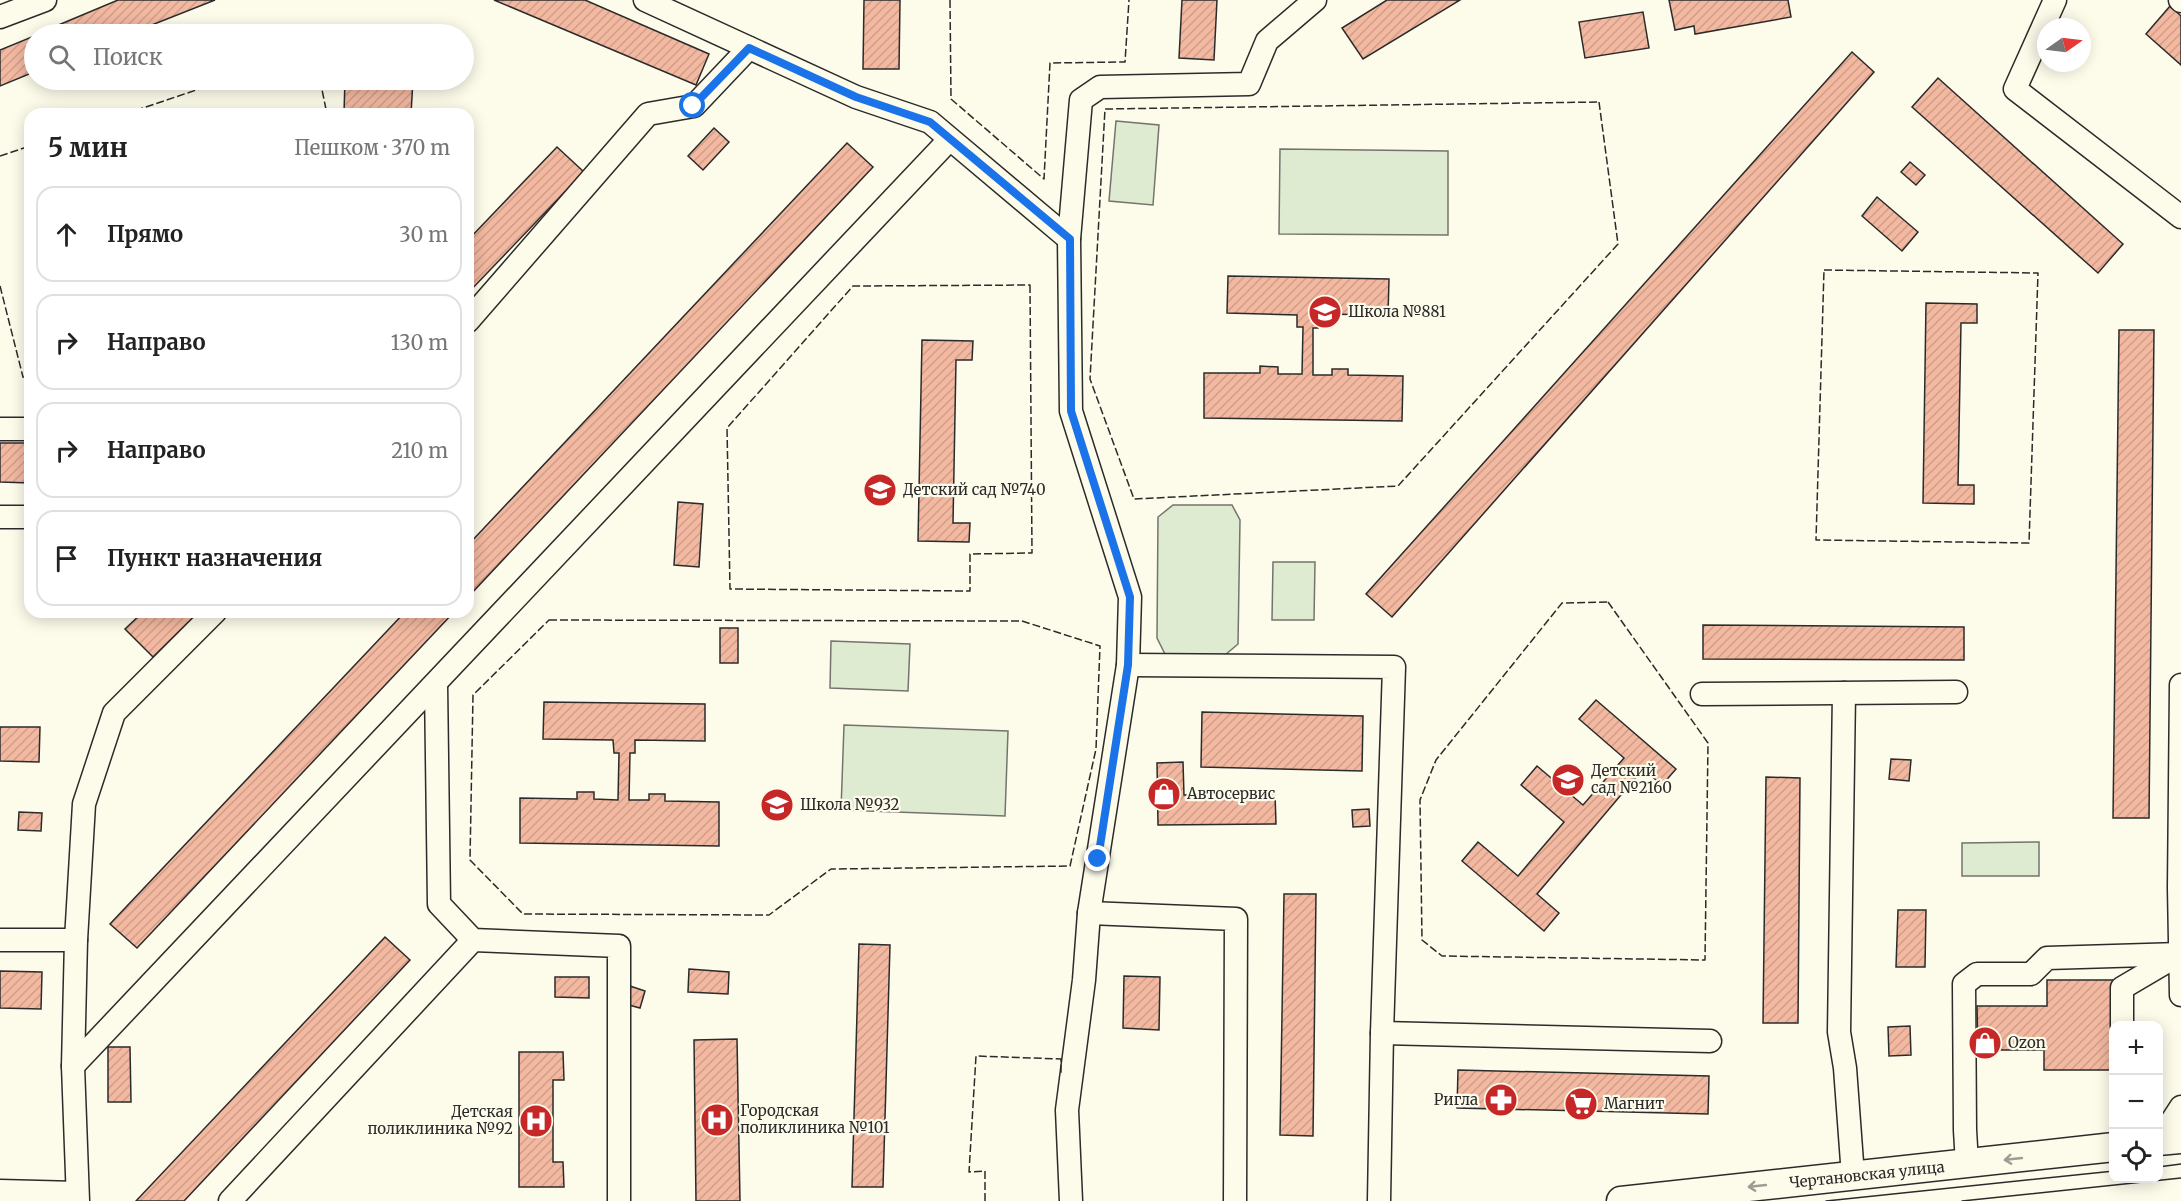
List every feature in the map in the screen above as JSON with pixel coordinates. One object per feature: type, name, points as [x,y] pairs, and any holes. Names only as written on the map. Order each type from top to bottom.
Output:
[{"type":"main road","points":[[2163,1141],[2181,1139]]},
{"type":"main road","name":"Чертановская улица","points":[[1621,1201],[2109,1148]]},
{"type":"lane","points":[[0,17],[45,0]]},
{"type":"lane","points":[[1071,1201],[1067,1110],[1084,980],[1089,913],[1128,665],[1130,597],[1071,411],[1070,239],[1081,100],[1100,87],[1249,84],[1267,41],[1315,0]]},
{"type":"lane","points":[[2055,0],[2015,89],[2181,217]]},
{"type":"lane","points":[[650,1],[856,97],[930,122],[1070,239]]},
{"type":"lane","points":[[474,314],[648,114],[693,106],[749,48]]},
{"type":"lane","points":[[73,1066],[950,140]]},
{"type":"lane","points":[[0,429],[24,429]]},
{"type":"lane","points":[[0,517],[24,517]]},
{"type":"lane","points":[[0,1191],[77,1197],[73,1066],[76,940],[84,804],[114,713],[209,618]]},
{"type":"lane","points":[[1128,665],[1394,667],[1379,1201]]},
{"type":"lane","points":[[436,684],[439,904],[473,940],[619,946],[619,1201]]},
{"type":"lane","points":[[2181,685],[2181,995]]},
{"type":"lane","points":[[1702,694],[1956,692]]},
{"type":"lane","points":[[1844,693],[1839,1032],[1845,1068],[1853,1176]]},
{"type":"lane","points":[[1089,913],[1236,920],[1235,1201]]},
{"type":"lane","points":[[0,940],[76,940]]},
{"type":"lane","points":[[230,1201],[473,940]]},
{"type":"lane","points":[[2122,1021],[2122,988],[2180,954]]},
{"type":"lane","points":[[1967,1164],[1964,984],[1977,974],[2031,974],[2047,958],[2180,954]]},
{"type":"lane","points":[[1382,1033],[1710,1041]]},
{"type":"lane","points":[[2163,1135],[2181,1107]]},
{"type":"green space","points":[[1116,121],[1159,125],[1153,205],[1109,201]]},
{"type":"green space","points":[[1280,149],[1448,151],[1448,235],[1279,234]]},
{"type":"green space","points":[[1173,505],[1232,505],[1240,520],[1238,644],[1225,655],[1166,656],[1157,638],[1158,517]]},
{"type":"green space","points":[[1273,562],[1315,562],[1314,620],[1272,620]]},
{"type":"green space","points":[[831,641],[910,644],[908,691],[830,688]]},
{"type":"green space","points":[[844,725],[1008,731],[1005,816],[841,810]]},
{"type":"green space","points":[[2039,842],[2039,876],[1962,876],[1962,843]]},
{"type":"building","points":[[118,0],[215,0],[154,24],[61,24]]},
{"type":"building","points":[[494,0],[585,0],[709,54],[696,85]]},
{"type":"building","points":[[864,0],[900,0],[899,69],[863,69]]},
{"type":"building","points":[[1182,0],[1217,0],[1214,60],[1179,58]]},
{"type":"building","points":[[1387,0],[1460,0],[1363,59],[1342,28]]},
{"type":"building","points":[[1669,0],[1788,0],[1791,17],[1695,34],[1694,26],[1675,30]]},
{"type":"building","points":[[2170,6],[2181,16],[2181,65],[2146,34]]},
{"type":"building","points":[[1643,12],[1649,48],[1585,58],[1579,22]]},
{"type":"building","points":[[24,40],[24,76],[0,86],[0,50]]},
{"type":"building","points":[[1852,52],[1874,72],[1392,617],[1366,594]]},
{"type":"building","points":[[1938,78],[2123,244],[2098,273],[1912,107]]},
{"type":"building","points":[[345,90],[412,90],[411,108],[344,108]]},
{"type":"building","points":[[714,128],[729,142],[703,170],[688,156]]},
{"type":"building","points":[[847,143],[873,167],[474,591],[474,539]]},
{"type":"building","points":[[557,147],[584,172],[474,287],[474,234]]},
{"type":"building","points":[[1910,162],[1925,175],[1916,185],[1901,172]]},
{"type":"building","points":[[1877,197],[1918,232],[1902,251],[1862,216]]},
{"type":"building","points":[[1228,276],[1389,279],[1388,315],[1319,314],[1318,328],[1313,328],[1313,375],[1332,375],[1332,369],[1348,369],[1348,375],[1403,376],[1402,421],[1204,418],[1204,373],[1260,373],[1260,366],[1278,367],[1278,374],[1302,374],[1303,327],[1297,327],[1297,315],[1227,313]]},
{"type":"building","points":[[1926,303],[1977,304],[1977,323],[1961,323],[1958,485],[1974,485],[1974,504],[1923,503]]},
{"type":"building","points":[[2119,330],[2154,330],[2149,818],[2113,818]]},
{"type":"building","points":[[922,340],[973,341],[972,360],[956,360],[953,523],[970,523],[969,542],[918,541]]},
{"type":"building","points":[[0,443],[24,443],[24,483],[0,482]]},
{"type":"building","points":[[678,502],[703,504],[699,567],[674,565]]},
{"type":"building","points":[[137,618],[193,618],[153,657],[125,629]]},
{"type":"building","points":[[399,618],[448,618],[137,948],[110,924]]},
{"type":"building","points":[[1703,625],[1964,627],[1964,660],[1703,659]]},
{"type":"building","points":[[720,628],[738,628],[738,663],[720,663]]},
{"type":"building","points":[[1596,700],[1676,769],[1662,785],[1643,769],[1537,894],[1559,913],[1544,931],[1462,861],[1478,842],[1518,876],[1564,822],[1521,785],[1537,766],[1583,805],[1624,758],[1579,719]]},
{"type":"building","points":[[544,702],[705,704],[705,741],[635,740],[635,753],[630,753],[629,800],[649,800],[649,794],[665,794],[665,801],[719,802],[719,846],[520,843],[520,798],[577,799],[577,792],[594,792],[594,799],[618,800],[619,753],[614,753],[613,740],[543,739]]},
{"type":"building","points":[[1202,712],[1363,716],[1362,771],[1201,767]]},
{"type":"building","points":[[0,727],[40,727],[39,762],[0,761]]},
{"type":"building","points":[[1891,759],[1911,760],[1909,781],[1889,779]]},
{"type":"building","points":[[1183,762],[1184,795],[1275,794],[1276,824],[1158,825],[1157,763]]},
{"type":"building","points":[[1766,777],[1800,778],[1798,1023],[1763,1023]]},
{"type":"building","points":[[1369,809],[1370,826],[1353,827],[1352,810]]},
{"type":"building","points":[[19,812],[42,813],[41,831],[18,830]]},
{"type":"building","points":[[1284,894],[1316,894],[1313,1136],[1280,1135]]},
{"type":"building","points":[[1898,910],[1926,910],[1925,967],[1896,967]]},
{"type":"building","points":[[385,937],[410,960],[184,1201],[136,1201]]},
{"type":"building","points":[[859,944],[890,945],[883,1187],[852,1187]]},
{"type":"building","points":[[689,969],[729,972],[728,994],[688,992]]},
{"type":"building","points":[[0,971],[42,972],[41,1009],[0,1008]]},
{"type":"building","points":[[1124,976],[1160,977],[1159,1030],[1123,1028]]},
{"type":"building","points":[[555,977],[589,977],[589,998],[555,997]]},
{"type":"building","points":[[2047,980],[2113,980],[2113,1021],[2109,1021],[2109,1070],[2044,1070],[2044,1050],[1978,1050],[1977,1006],[2047,1006]]},
{"type":"building","points":[[630,986],[645,991],[640,1008],[625,1004]]},
{"type":"building","points":[[1910,1026],[1911,1055],[1889,1056],[1888,1027]]},
{"type":"building","name":"Городская поликлиника №101","points":[[737,1039],[740,1201],[696,1201],[694,1040]]},
{"type":"building","points":[[108,1047],[130,1047],[131,1102],[108,1102]]},
{"type":"building","name":"Детская поликлиника №92","points":[[519,1052],[563,1052],[564,1080],[553,1080],[553,1162],[563,1162],[564,1187],[519,1187]]},
{"type":"building","points":[[1458,1070],[1709,1076],[1708,1114],[1457,1108]]},
{"type":"tram line","points":[[2163,1166],[2181,1164]]},
{"type":"tram line","points":[[1826,1201],[2109,1172]]},
{"type":"tram line","points":[[1962,1201],[2181,1178]]},
{"type":"fence","points":[[950,0],[951,99],[1044,179],[1050,63],[1125,62],[1129,0]]},
{"type":"fence","points":[[143,108],[196,90]]},
{"type":"fence","points":[[322,90],[326,108]]},
{"type":"fence","points":[[1599,102],[1618,244],[1398,486],[1134,499],[1090,379],[1105,109],[1599,102]]},
{"type":"fence","points":[[0,156],[24,148]]},
{"type":"fence","points":[[1824,270],[2038,273],[2029,543],[1816,540],[1824,270]]},
{"type":"fence","points":[[1030,285],[1032,553],[970,554],[970,591],[730,589],[727,428],[853,286],[1030,285]]},
{"type":"fence","points":[[0,286],[24,377]]},
{"type":"fence","points":[[1608,602],[1708,743],[1705,960],[1442,956],[1422,940],[1420,800],[1436,760],[1562,603],[1608,602]]},
{"type":"fence","points":[[549,620],[1022,621],[1100,646],[1096,749],[1070,866],[831,869],[769,915],[523,914],[470,860],[473,695],[549,620]]},
{"type":"fence","points":[[985,1201],[985,1171],[969,1172],[976,1056],[1061,1059],[1061,1075]]},
{"type":"place","name":"Школа №881","points":[[1325,312]]},
{"type":"place","name":"Детский сад №740","points":[[880,490]]},
{"type":"place","name":"Детский сад №2160","points":[[1568,780]]},
{"type":"place","name":"Автосервис","points":[[1164,794]]},
{"type":"place","name":"Школа №932","points":[[777,805]]},
{"type":"place","name":"Ozon","points":[[1985,1043]]},
{"type":"place","name":"Ригла","points":[[1501,1100]]},
{"type":"place","name":"Магнит","points":[[1581,1104]]},
{"type":"place","name":"Городская поликлиника №101","points":[[717,1120]]},
{"type":"place","name":"Детская поликлиника №92","points":[[536,1121]]},
{"type":"route","points":[[693,106],[749,48],[856,97],[930,122],[1070,239],[1071,411],[1130,597],[1128,665],[1098,859]]}]
